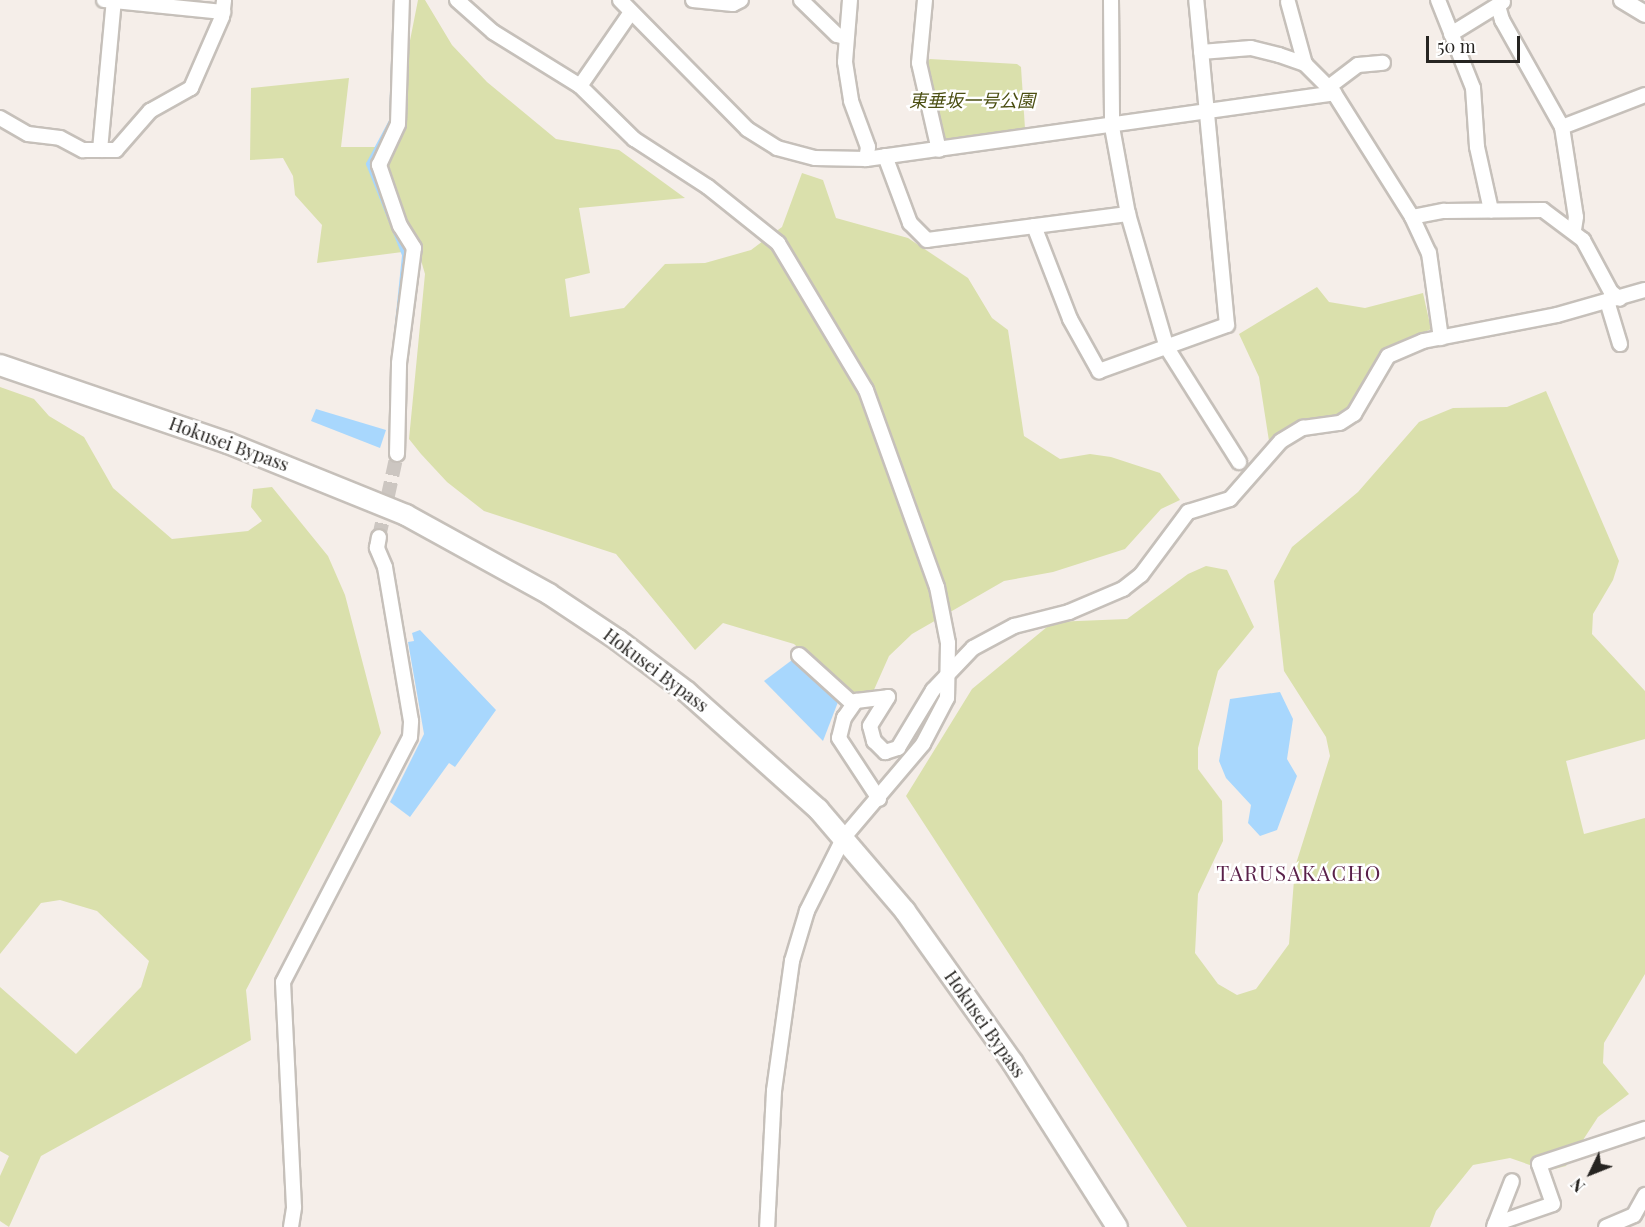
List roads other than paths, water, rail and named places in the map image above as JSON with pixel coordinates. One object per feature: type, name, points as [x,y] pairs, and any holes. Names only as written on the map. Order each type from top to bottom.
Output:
[{"type":"highway","points":[[0,358],[52,382]]},
{"type":"highway","name":"Hokusei Bypass","points":[[0,366],[52,382],[328,481],[406,515],[477,552],[609,633],[687,692],[758,751],[844,837],[905,911],[961,988],[1117,1227]]},
{"type":"main road","points":[[1622,0],[1645,14]]},
{"type":"street","points":[[0,118],[28,134],[60,138],[83,150],[100,150],[116,150],[150,111],[191,88],[224,6],[110,0],[100,150]]},
{"type":"street","points":[[397,454],[399,363],[414,248],[400,226],[379,165],[398,124],[402,0]]},
{"type":"street","points":[[457,0],[493,32],[580,86],[634,140],[708,187],[772,238],[836,334],[866,390],[937,586],[948,643],[947,698],[923,744],[879,800],[844,837],[807,911],[792,961],[774,1091],[767,1227]]},
{"type":"street","points":[[620,0],[730,114],[761,139],[815,158],[866,159],[1208,113],[1332,90],[1358,65],[1383,63]]},
{"type":"street","points":[[693,0],[733,4],[741,0]]},
{"type":"street","points":[[801,0],[837,35],[845,37]]},
{"type":"street","points":[[850,0],[845,37],[847,83],[868,147],[866,159]]},
{"type":"street","points":[[925,0],[919,63],[939,150]]},
{"type":"street","points":[[1110,0],[1112,127],[1128,214],[1167,348],[1239,462]]},
{"type":"street","points":[[1034,226],[1070,319],[1099,372],[1227,325],[1196,0]]},
{"type":"street","points":[[1438,0],[1473,88],[1477,147],[1491,210]]},
{"type":"street","points":[[1288,2],[1305,64]]},
{"type":"street","points":[[1451,34],[1502,3]]},
{"type":"street","points":[[1502,3],[1502,20],[1562,127],[1576,218],[1574,230]]},
{"type":"street","points":[[580,86],[631,12]]},
{"type":"street","points":[[1201,52],[1251,48],[1305,64],[1332,90],[1412,217],[1430,253],[1441,338]]},
{"type":"street","points":[[1562,127],[1645,95]]},
{"type":"street","points":[[885,156],[910,223],[927,240],[1128,214]]},
{"type":"street","points":[[1412,217],[1491,210],[1543,210],[1574,230],[1593,255],[1611,292],[1620,344]]},
{"type":"street","points":[[879,800],[839,738],[844,718],[853,704],[873,697],[888,697],[870,726],[874,741],[885,752],[898,748],[933,690],[973,648],[993,636],[1069,612],[1123,589],[1141,575],[1188,512],[1230,499],[1263,458],[1288,435],[1304,428],[1340,423],[1354,414],[1388,356],[1441,338],[1613,300],[1645,290]]},
{"type":"street","points":[[291,1227],[294,1207],[283,982],[410,737],[411,721],[385,567],[377,548],[379,537]]},
{"type":"street","points":[[799,655],[853,704]]},
{"type":"street","points":[[1495,1225],[1553,1204],[1539,1164],[1645,1129]]},
{"type":"street","points":[[1495,1225],[1512,1181]]},
{"type":"street","points":[[1606,1227],[1634,1215],[1645,1195]]},
{"type":"water","points":[[316,409],[386,430],[380,448],[311,421]]},
{"type":"water","points":[[420,630],[496,710],[455,767],[449,763],[410,817],[390,802],[424,734],[408,642],[414,641],[412,633]]},
{"type":"water","points":[[792,660],[838,702],[823,741],[764,681]]},
{"type":"water","points":[[1280,692],[1293,719],[1287,759],[1297,776],[1277,830],[1260,836],[1248,823],[1251,805],[1226,778],[1219,761],[1230,699]]},
{"type":"waterway","points":[[393,362],[404,255],[368,164],[391,121],[395,0]]},
{"type":"tunnel","points":[[379,537],[397,454]]},
{"type":"district","name":"TARUSAKACHO","points":[[1299,872]]},
{"type":"park label","name":"東垂坂一号公園","points":[[972,100]]}]
